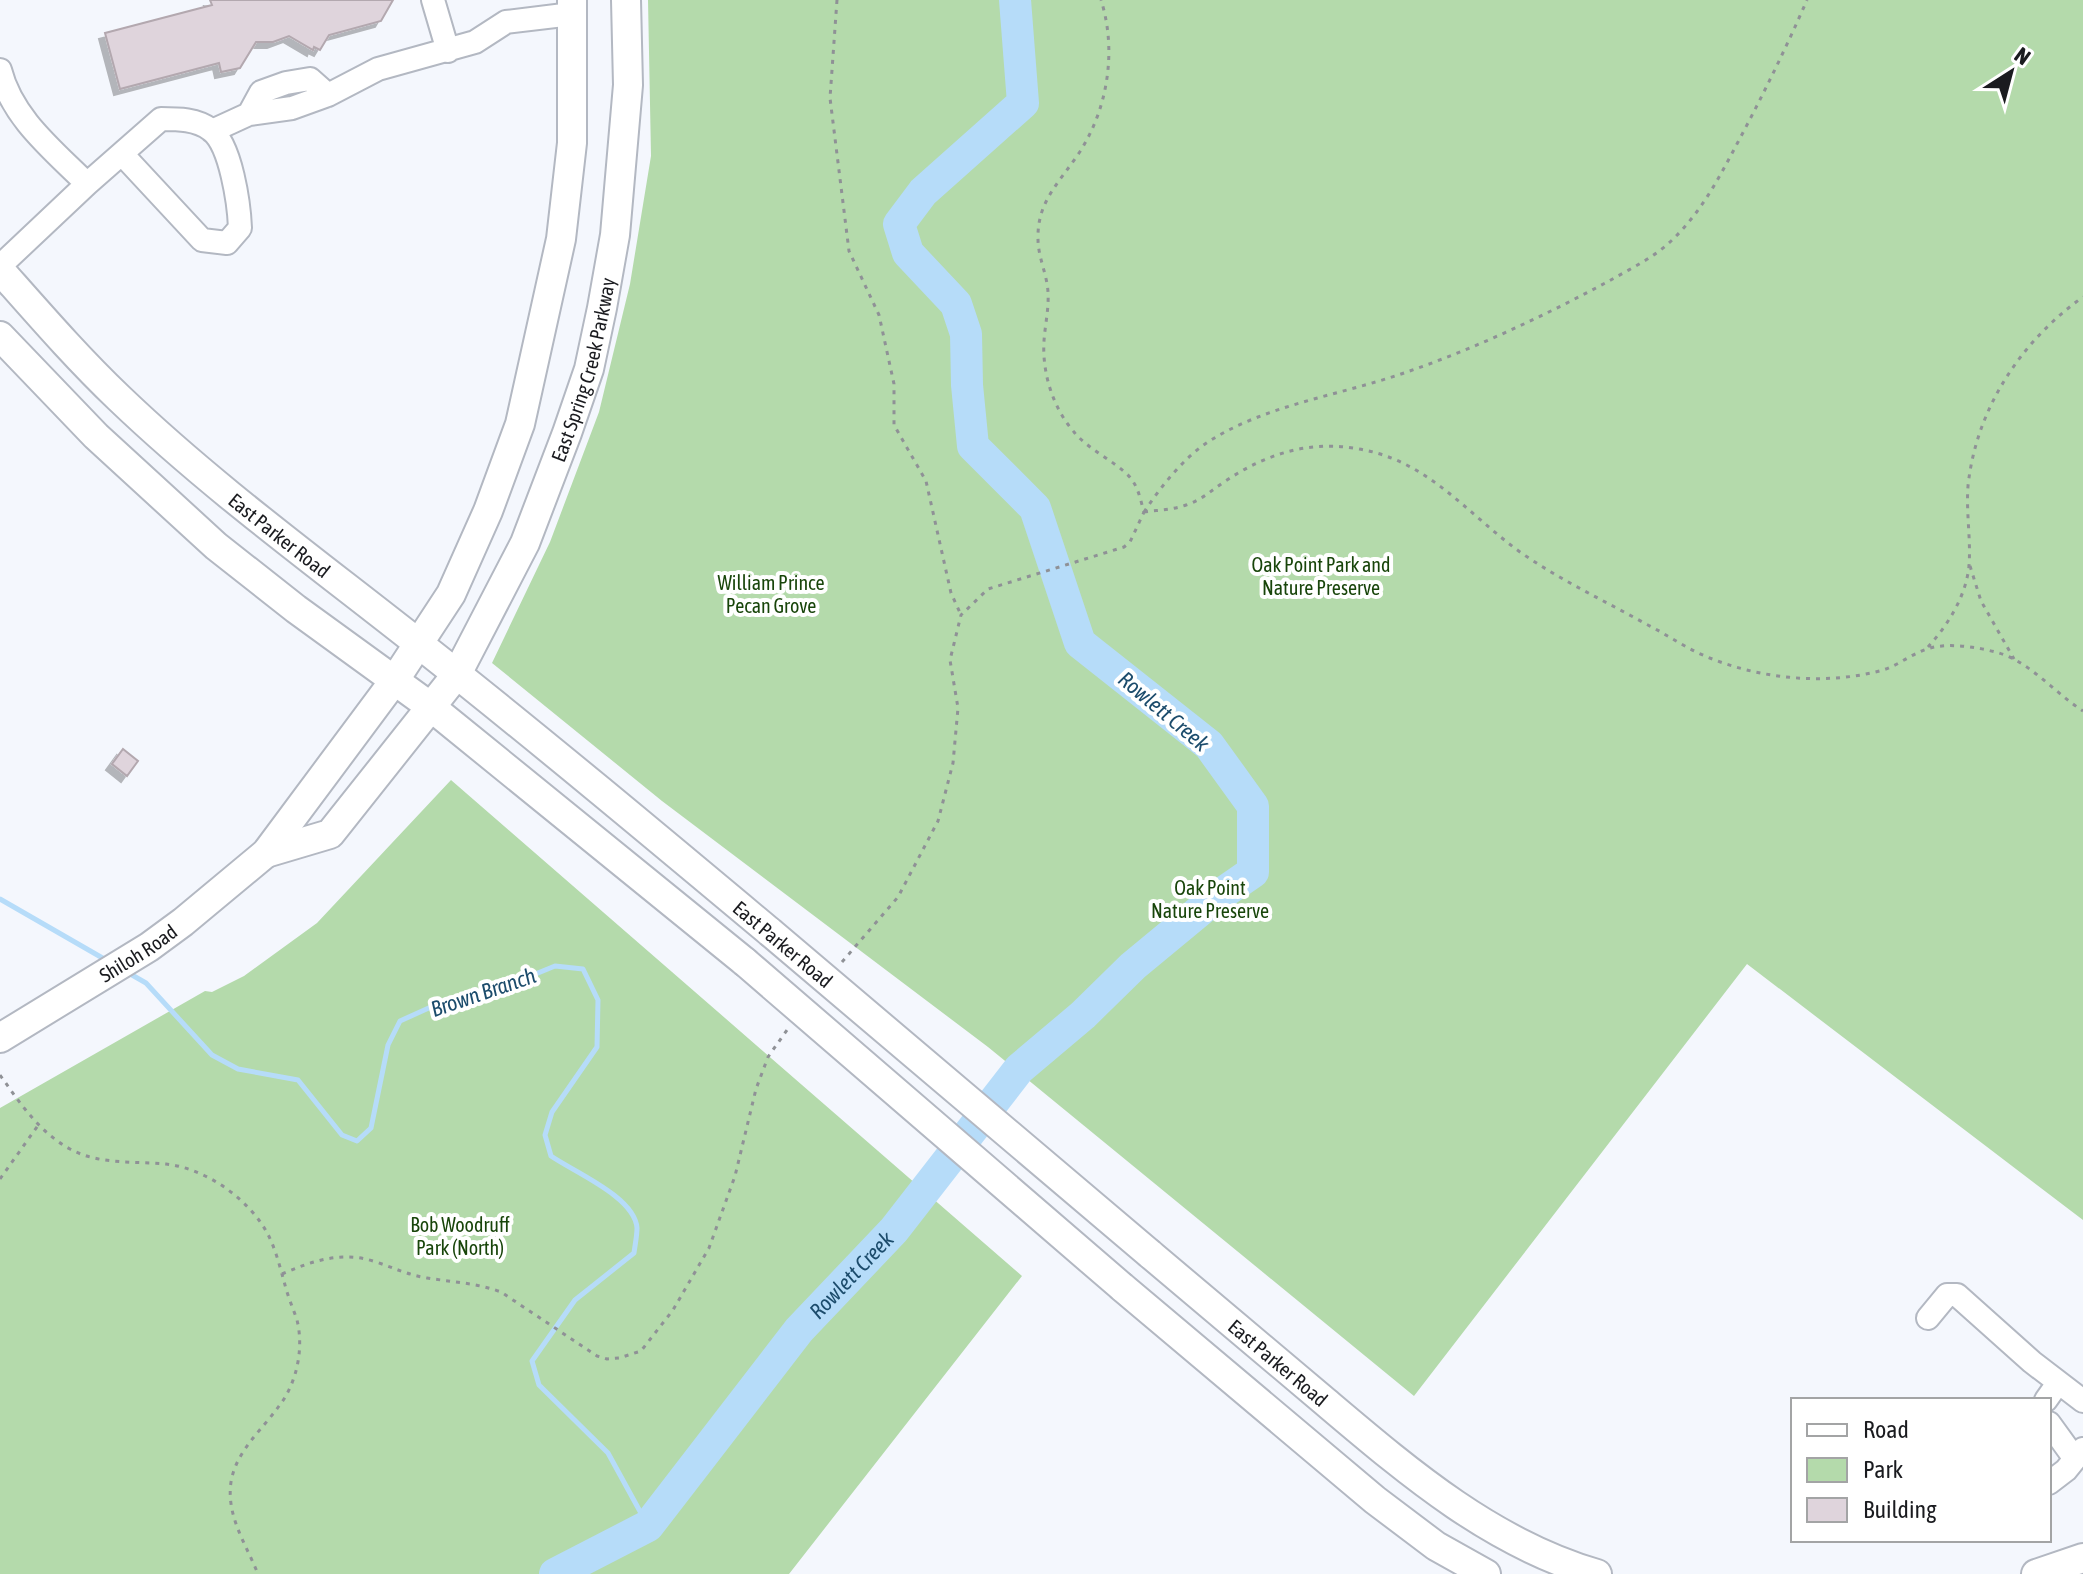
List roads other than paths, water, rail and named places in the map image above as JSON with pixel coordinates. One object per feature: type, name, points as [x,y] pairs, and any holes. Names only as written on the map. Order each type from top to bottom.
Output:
[{"type":"main road","name":"East Spring Creek Parkway","points":[[431,707],[457,674],[525,543],[589,369],[615,235],[628,85],[626,0]]},
{"type":"main road","points":[[394,681],[451,594],[488,511],[520,424],[561,239],[572,143],[572,7]]},
{"type":"main road","name":"East Parker Road","points":[[0,268],[65,343],[152,427],[300,552],[457,674],[770,932],[1400,1465],[1460,1508],[1520,1545],[1569,1569],[1597,1574]]},
{"type":"main road","name":"East Parker Road","points":[[0,336],[96,436],[216,546],[431,707],[745,962],[1375,1500],[1436,1546],[1486,1574]]},
{"type":"main road","name":"Shiloh Road","points":[[0,1038],[149,947],[266,853],[394,681]]},
{"type":"main road","name":"Shiloh Road","points":[[266,853],[330,834],[431,707]]},
{"type":"main road","points":[[1375,1500],[1400,1465]]},
{"type":"main road","points":[[2036,1574],[2083,1558]]},
{"type":"street","points":[[433,0],[448,51]]},
{"type":"street","points":[[212,131],[249,114],[292,108],[328,95],[378,69],[475,42],[503,11],[572,7]]},
{"type":"street","points":[[0,70],[18,114],[87,184]]},
{"type":"street","points":[[249,114],[261,92],[286,83],[310,79],[328,95]]},
{"type":"street","points":[[286,83],[292,108]]},
{"type":"street","points":[[0,268],[87,184],[161,119],[188,120],[212,131],[226,155],[239,199],[240,228],[227,243],[202,240],[122,154]]},
{"type":"street","points":[[1928,1318],[1947,1295],[1957,1295],[2052,1391],[2083,1401]]},
{"type":"street","points":[[2051,1427],[2068,1465],[2083,1485]]},
{"type":"waterway","name":"Rowlett Creek","points":[[555,1574],[648,1526],[799,1330],[894,1230],[1019,1069],[1083,1015],[1133,966],[1214,899],[1253,872],[1253,806],[1209,745],[1080,643],[1035,508],[973,446],[966,334],[956,304],[908,253],[899,224],[923,192],[1023,103],[1015,0]]},
{"type":"waterway","name":"Brown Branch","points":[[0,899],[106,960]]},
{"type":"waterway","name":"Brown Branch","points":[[125,971],[146,983],[212,1055],[238,1069],[298,1080],[342,1135],[357,1141],[371,1128],[388,1045],[400,1021],[442,1002],[494,991],[555,966],[583,969],[598,1000],[597,1047],[552,1112],[545,1135],[551,1156],[602,1186],[626,1206],[637,1228],[634,1253],[575,1300],[532,1361],[539,1385],[608,1453],[648,1526]]},
{"type":"park label","name":"Oak Point Park and Nature Preserve","points":[[1321,576]]},
{"type":"park label","name":"William Prince Pecan Grove","points":[[771,594]]},
{"type":"park label","name":"Oak Point Nature Preserve","points":[[1210,898]]},
{"type":"park label","name":"Bob Woodruff Park (North)","points":[[460,1236]]}]
